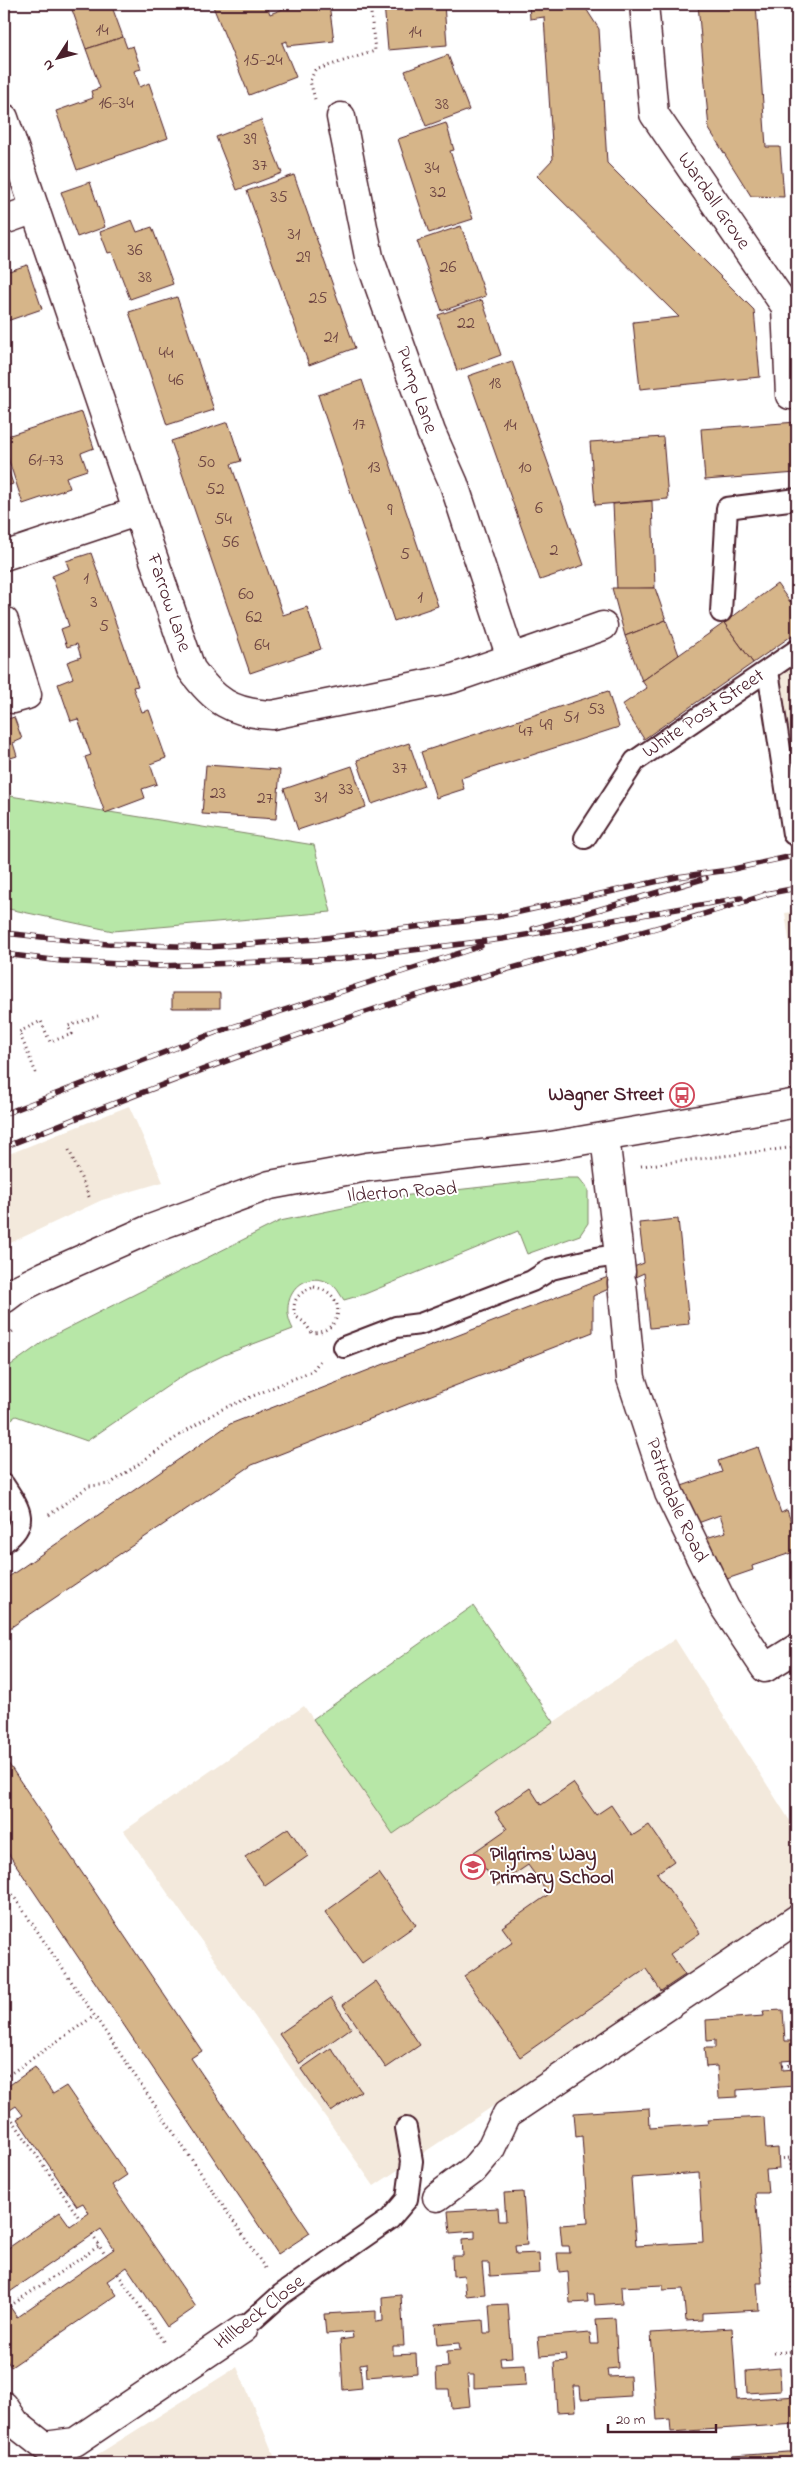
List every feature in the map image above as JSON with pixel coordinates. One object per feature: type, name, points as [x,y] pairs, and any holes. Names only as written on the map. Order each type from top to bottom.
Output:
[{"type":"street","name":"Wardall Grove","points":[[644,4],[654,114],[786,307],[790,395]]},
{"type":"street","name":"Pump Lane","points":[[341,117],[369,257],[431,432],[454,484],[512,658]]},
{"type":"street","name":"Farrow Lane","points":[[4,118],[136,512],[191,669],[204,687],[226,706],[250,714],[272,715],[451,679],[603,626]]},
{"type":"street","points":[[4,220],[36,209]]},
{"type":"street","points":[[4,556],[136,512]]},
{"type":"street","points":[[4,621],[27,695],[13,699],[4,695]]},
{"type":"street","name":"Ilderton Road","points":[[4,1299],[16,1290],[44,1276],[150,1229],[270,1185],[367,1167],[551,1146],[797,1103]]},
{"type":"street","name":"Patterdale Road","points":[[605,1137],[621,1270],[631,1378],[668,1493],[724,1608],[765,1668],[797,1648]]},
{"type":"street","points":[[436,2197],[473,2170],[490,2150],[507,2114],[797,1919]]},
{"type":"street","name":"Hillbeck Close","points":[[4,2406],[16,2424],[44,2446],[75,2442],[243,2329]]},
{"type":"lane","points":[[721,612],[727,508],[797,500]]},
{"type":"lane","name":"White Post Street","points":[[585,838],[635,762],[797,650]]},
{"type":"lane","points":[[768,671],[793,834]]},
{"type":"lane","points":[[344,1347],[396,1327],[428,1321],[532,1281],[551,1269],[597,1258],[621,1270]]},
{"type":"lane","points":[[4,1485],[19,1512],[20,1524],[16,1533],[4,1542]]},
{"type":"lane","name":"Hillbeck Close","points":[[243,2329],[282,2294],[390,2219],[407,2199],[412,2160],[406,2128]]},
{"type":"path","points":[[341,117],[318,110],[310,81],[315,70],[375,51],[370,4]]},
{"type":"path","points":[[36,1073],[19,1032],[41,1021],[50,1042],[72,1034],[68,1026],[98,1016]]},
{"type":"path","points":[[608,1171],[797,1146]]},
{"type":"path","points":[[69,1150],[90,1199]]},
{"type":"path","points":[[314,1287],[324,1288],[332,1294],[337,1303],[338,1313],[334,1323],[326,1330],[312,1333],[304,1322],[295,1316],[292,1306],[304,1290],[314,1287]]},
{"type":"path","points":[[4,1338],[18,1326]]},
{"type":"path","points":[[20,1524],[40,1522],[89,1486],[110,1484],[220,1410],[312,1372],[326,1355],[344,1347]]},
{"type":"path","points":[[4,1882],[282,2294]]},
{"type":"path","points":[[4,2078],[94,2016]]},
{"type":"path","points":[[782,2066],[797,2065]]},
{"type":"path","points":[[797,2088],[794,2091],[797,2125]]},
{"type":"path","points":[[7,2112],[80,2219]]},
{"type":"path","points":[[778,2159],[797,2157]]},
{"type":"path","points":[[774,2353],[796,2351],[790,2243],[797,2230],[790,2158]]},
{"type":"path","points":[[92,2236],[106,2256]]},
{"type":"path","points":[[10,2306],[98,2246]]},
{"type":"path","points":[[118,2274],[184,2370]]},
{"type":"shaded area","points":[[797,645],[796,789],[775,683],[775,661]]},
{"type":"shaded area","points":[[797,911],[797,993],[785,913]]},
{"type":"shaded area","points":[[129,1106],[163,1182],[102,1200],[4,1246],[4,1156]]},
{"type":"shaded area","name":"Pilgrims' Way Primary School","points":[[473,1606],[554,1722],[675,1639],[797,1832],[797,1902],[374,2186],[124,1831],[304,1706],[313,1719]]},
{"type":"shaded area","points":[[237,2367],[277,2463],[84,2463]]},
{"type":"green space","points":[[4,795],[314,845],[331,912],[113,931],[4,908]]},
{"type":"green space","points":[[564,1178],[579,1178],[588,1189],[588,1223],[580,1235],[527,1254],[518,1231],[365,1294],[344,1300],[335,1287],[325,1281],[315,1279],[305,1281],[291,1295],[288,1305],[293,1329],[224,1355],[184,1375],[87,1441],[16,1416],[4,1424],[4,1370],[50,1337],[280,1221],[401,1196]]},
{"type":"green space","points":[[473,1606],[554,1722],[393,1834],[313,1719]]},
{"type":"building","points":[[70,4],[111,4],[123,37],[86,49]]},
{"type":"building","points":[[212,4],[266,4],[270,14],[283,9],[282,4],[329,4],[334,41],[287,46],[287,41],[282,43],[296,77],[249,95]]},
{"type":"building","points":[[384,4],[444,4],[447,45],[388,50]]},
{"type":"building","points":[[529,4],[583,4],[599,29],[607,163],[754,310],[760,377],[640,389],[633,322],[679,317],[537,176],[553,159],[544,17],[530,19]]},
{"type":"building","points":[[698,4],[756,4],[766,147],[780,147],[784,197],[751,196],[709,129]]},
{"type":"building","points":[[123,37],[127,48],[133,46],[141,69],[134,71],[140,87],[149,83],[168,138],[77,170],[56,111],[93,98],[91,91],[100,88],[86,49]]},
{"type":"building","points":[[448,55],[469,110],[426,126],[405,71]]},
{"type":"building","points":[[261,120],[282,173],[237,190],[216,137]]},
{"type":"building","points":[[446,123],[454,150],[450,151],[473,219],[429,233],[398,139]]},
{"type":"building","points":[[294,175],[355,348],[309,365],[247,191]]},
{"type":"building","points":[[90,182],[105,227],[77,237],[61,192]]},
{"type":"building","points":[[132,220],[137,232],[152,227],[173,284],[130,299],[112,252],[108,253],[100,232]]},
{"type":"building","points":[[461,226],[486,296],[442,311],[417,241]]},
{"type":"building","points":[[4,257],[9,271],[27,265],[42,309],[4,322]]},
{"type":"building","points":[[177,297],[214,410],[167,425],[129,312]]},
{"type":"building","points":[[482,300],[501,355],[457,371],[438,315]]},
{"type":"building","points":[[512,361],[584,565],[540,580],[468,376]]},
{"type":"building","points":[[362,380],[438,606],[394,621],[318,395]]},
{"type":"building","points":[[82,412],[94,448],[81,453],[87,470],[66,477],[70,488],[23,504],[4,446],[4,437]]},
{"type":"building","points":[[228,422],[241,461],[231,464],[283,615],[307,607],[321,649],[250,673],[171,441]]},
{"type":"building","points":[[797,422],[797,473],[705,480],[701,429]]},
{"type":"building","points":[[663,437],[668,499],[595,505],[590,442]]},
{"type":"building","points":[[4,457],[13,484],[4,487]]},
{"type":"building","points":[[652,501],[655,588],[617,589],[613,504]]},
{"type":"building","points":[[91,553],[138,686],[133,687],[142,712],[149,710],[166,758],[150,764],[157,784],[142,789],[145,798],[105,813],[85,757],[91,755],[78,719],[71,721],[58,684],[73,678],[67,662],[81,657],[77,644],[67,647],[61,629],[69,626],[52,576],[69,569],[66,561]]},
{"type":"building","points":[[777,584],[790,602],[797,597],[797,632],[753,663],[724,623]]},
{"type":"building","points":[[612,588],[655,588],[666,620],[625,636]]},
{"type":"building","points":[[666,620],[679,655],[642,681],[625,636]]},
{"type":"building","points":[[724,623],[753,663],[644,739],[622,705],[647,688],[642,681]]},
{"type":"building","points":[[608,691],[619,727],[461,778],[464,789],[436,798],[421,752]]},
{"type":"building","points":[[14,717],[22,739],[13,743],[17,756],[4,760],[4,718],[5,720]]},
{"type":"building","points":[[409,743],[424,786],[372,804],[357,760]]},
{"type":"building","points":[[206,765],[280,770],[276,819],[202,814]]},
{"type":"building","points":[[352,766],[366,807],[298,830],[284,789]]},
{"type":"building","points":[[172,993],[220,993],[220,1008],[172,1008]]},
{"type":"building","points":[[678,1219],[689,1324],[650,1328],[644,1273],[593,1296],[593,1332],[252,1465],[4,1632],[4,1580],[230,1424],[644,1263],[639,1223]]},
{"type":"building","points":[[758,1447],[781,1513],[787,1510],[797,1539],[797,1551],[752,1566],[753,1570],[721,1581],[706,1538],[726,1532],[720,1515],[687,1527],[673,1489],[722,1472],[718,1461]]},
{"type":"building","points":[[4,1757],[202,2051],[191,2058],[310,2233],[278,2254],[4,1847]]},
{"type":"building","points":[[573,1783],[596,1815],[611,1805],[632,1836],[649,1825],[674,1861],[657,1873],[700,1933],[670,1954],[685,1975],[661,1991],[646,1969],[520,2057],[464,1976],[513,1942],[502,1927],[549,1894],[528,1865],[497,1886],[474,1852],[507,1829],[495,1812],[530,1788],[541,1805]]},
{"type":"building","points":[[288,1828],[308,1856],[265,1886],[245,1857]]},
{"type":"building","points":[[379,1873],[416,1925],[362,1963],[325,1912]]},
{"type":"building","points":[[376,1981],[420,2045],[386,2068],[343,2005]]},
{"type":"building","points":[[331,1998],[351,2028],[300,2064],[279,2034]]},
{"type":"building","points":[[783,2010],[785,2041],[793,2041],[795,2060],[782,2061],[783,2070],[794,2069],[795,2086],[737,2090],[737,2097],[719,2098],[717,2066],[706,2067],[704,2048],[715,2048],[715,2040],[707,2041],[706,2020],[764,2016],[763,2011]]},
{"type":"building","points":[[331,2048],[361,2091],[331,2112],[301,2069]]},
{"type":"building","points":[[35,2067],[53,2094],[66,2086],[127,2175],[112,2185],[196,2307],[167,2327],[127,2267],[107,2281],[117,2295],[11,2367],[4,2356],[4,2298],[17,2317],[114,2249],[101,2229],[4,2296],[4,2251],[60,2212],[70,2226],[89,2213],[83,2203],[77,2206],[17,2119],[23,2115],[16,2106],[4,2114],[4,2089]]},
{"type":"building","points":[[649,2108],[650,2128],[709,2124],[708,2120],[764,2117],[766,2149],[778,2148],[779,2169],[766,2170],[768,2193],[755,2193],[762,2283],[757,2283],[759,2310],[702,2313],[702,2320],[686,2321],[683,2289],[663,2290],[663,2285],[621,2287],[622,2303],[595,2305],[594,2294],[587,2294],[588,2302],[570,2303],[568,2271],[559,2272],[557,2253],[570,2253],[569,2246],[562,2246],[560,2225],[588,2223],[582,2136],[576,2137],[574,2113]],"holes":[[[699,2173],[703,2242],[636,2246],[631,2178]]]},
{"type":"building","points":[[523,2192],[527,2245],[515,2246],[516,2254],[539,2253],[540,2273],[490,2276],[489,2263],[482,2263],[485,2294],[466,2296],[464,2275],[453,2276],[452,2256],[463,2256],[462,2239],[475,2238],[475,2231],[450,2233],[448,2211],[498,2208],[499,2221],[506,2221],[504,2193]]},
{"type":"building","points":[[401,2295],[404,2346],[393,2346],[393,2355],[416,2354],[417,2373],[367,2377],[366,2363],[360,2364],[362,2388],[343,2390],[340,2340],[353,2338],[352,2332],[326,2334],[324,2314],[376,2311],[376,2322],[383,2321],[382,2297]]},
{"type":"building","points":[[508,2304],[512,2357],[500,2358],[501,2366],[525,2365],[526,2385],[474,2388],[474,2375],[467,2375],[470,2406],[451,2408],[449,2389],[437,2389],[436,2368],[448,2367],[447,2351],[460,2350],[459,2343],[437,2345],[435,2324],[483,2320],[484,2333],[491,2333],[489,2305]]},
{"type":"building","points":[[615,2318],[618,2368],[607,2369],[608,2377],[630,2376],[631,2396],[581,2399],[580,2386],[574,2386],[576,2411],[557,2412],[554,2362],[567,2361],[566,2354],[540,2356],[538,2337],[590,2333],[591,2344],[598,2344],[596,2319]]},
{"type":"building","points":[[732,2328],[737,2400],[797,2396],[797,2424],[671,2432],[670,2419],[657,2420],[651,2333]]},
{"type":"building","points":[[780,2368],[781,2391],[747,2393],[746,2371]]},
{"type":"building","points":[[797,2452],[797,2463],[733,2463],[733,2456]]},
{"type":"railway","points":[[4,933],[107,944],[209,947],[316,939],[497,917],[677,877],[729,870],[797,855]]},
{"type":"railway","points":[[533,929],[706,878]]},
{"type":"railway","points":[[765,894],[797,888]]},
{"type":"railway","points":[[4,1147],[198,1071],[346,1018],[443,988],[678,922],[771,893]]},
{"type":"railway","points":[[4,954],[61,961],[159,966],[340,959],[502,939],[741,898]]},
{"type":"railway","points":[[4,1114],[217,1032],[481,946]]},
{"type":"place","name":"Wagner Street","points":[[682,1095]]},
{"type":"place","name":"Pilgrims' Way Primary School","points":[[473,1867]]}]
